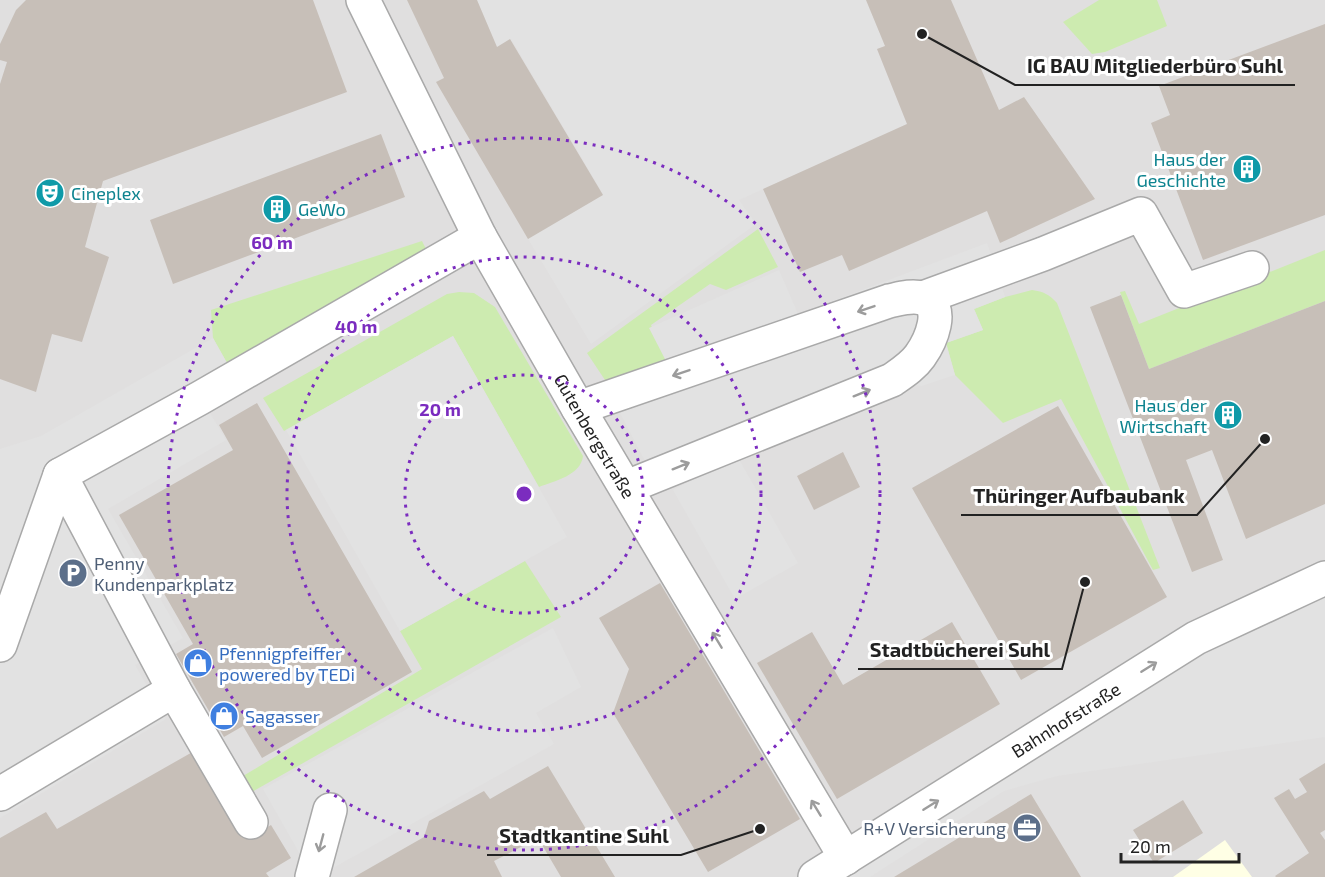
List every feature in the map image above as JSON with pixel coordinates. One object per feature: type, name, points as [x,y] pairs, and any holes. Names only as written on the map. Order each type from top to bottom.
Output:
[{"type":"street","name":"Gutenbergstraße","points":[[363,0],[480,237],[578,408],[846,858]]},
{"type":"street","points":[[578,408],[889,301],[908,297],[923,298],[1043,254],[1141,214],[1184,291],[1252,268]]},
{"type":"street","points":[[0,645],[60,475],[200,398],[480,237]]},
{"type":"street","points":[[627,487],[892,381],[908,369],[933,334],[935,318],[931,305],[923,298]]},
{"type":"street","points":[[60,475],[174,690],[251,822]]},
{"type":"street","name":"Bahnhofstraße","points":[[814,877],[1196,638],[1325,578]]},
{"type":"street","points":[[0,794],[174,690]]},
{"type":"street","points":[[312,877],[330,810]]},
{"type":"shaded area","points":[[0,0],[1325,0],[1325,877],[0,877]]},
{"type":"shaded area","points":[[477,0],[866,0],[885,46],[877,49],[907,124],[739,200],[756,224],[591,344],[528,239],[603,194],[511,39],[497,47]]},
{"type":"shaded area","points":[[987,243],[1005,297],[974,309],[983,330],[946,343],[955,375],[922,386],[864,380],[646,463],[605,384],[666,361],[649,328],[779,270],[798,314]]},
{"type":"shaded area","points":[[453,336],[567,537],[400,631],[286,430]]},
{"type":"shaded area","name":"Penny Kundenparkplatz","points":[[213,338],[227,363],[201,398],[226,440],[108,509],[183,638],[135,665],[166,719],[0,818],[0,449],[41,436]]},
{"type":"shaded area","points":[[737,456],[798,563],[735,599],[673,490]]},
{"type":"shaded area","points":[[1325,590],[1325,737],[1057,776],[1004,791],[870,877],[844,877],[1118,699]]},
{"type":"shaded area","points":[[553,628],[581,687],[536,713],[554,744],[317,877],[313,877],[263,789]]},
{"type":"shaded area","points":[[1225,840],[1252,877],[1173,877]]},
{"type":"green space","points":[[1099,0],[1157,0],[1167,26],[1105,52],[1092,54],[1063,22]]},
{"type":"green space","points":[[758,229],[778,267],[726,290],[710,284],[651,325],[669,367],[609,386],[587,353]]},
{"type":"green space","points":[[422,241],[426,249],[227,363],[213,338],[211,310]]},
{"type":"green space","points":[[1325,250],[1325,301],[1149,369],[1120,292],[1125,291],[1139,324]]},
{"type":"green space","points":[[1032,290],[1046,294],[1057,303],[1160,568],[1153,570],[1061,399],[1003,423],[955,375],[946,343],[983,330],[974,309]]},
{"type":"green space","points":[[474,293],[495,307],[583,456],[578,468],[572,473],[539,487],[453,336],[284,431],[263,398],[447,294]]},
{"type":"green space","points":[[525,561],[561,617],[252,792],[243,776],[422,669],[400,631]]},
{"type":"building","name":"Cineplex","points":[[26,0],[313,0],[347,92],[103,181],[85,247],[109,257],[82,342],[52,334],[36,392],[0,379],[0,84],[7,62],[0,60],[0,44],[16,10]]},
{"type":"building","points":[[407,0],[477,0],[497,47],[510,39],[603,195],[528,239],[436,82],[444,78]]},
{"type":"building","points":[[866,0],[951,0],[999,110],[1024,97],[1095,199],[1000,243],[987,211],[849,271],[842,255],[800,272],[763,189],[907,124],[877,49],[885,46]]},
{"type":"building","name":"Haus der Geschichte","points":[[1325,24],[1325,215],[1203,260],[1151,123],[1170,115],[1159,86]]},
{"type":"building","name":"GeWo","points":[[381,134],[405,197],[173,284],[150,220]]},
{"type":"building","name":"Haus der Wirtschaft","points":[[1121,295],[1149,369],[1325,301],[1325,504],[1246,539],[1212,450],[1186,460],[1223,560],[1192,572],[1090,307]]},
{"type":"building","points":[[257,403],[412,672],[262,758],[243,726],[224,737],[176,654],[193,644],[119,515],[233,450],[219,425]]},
{"type":"building","points":[[1058,406],[1167,597],[1021,680],[912,488]]},
{"type":"building","points":[[843,452],[860,487],[814,510],[797,476]]},
{"type":"building","points":[[660,583],[800,819],[708,872],[613,713],[629,669],[599,618]]},
{"type":"building","points":[[952,622],[1000,704],[837,799],[757,663],[812,632],[843,685]]},
{"type":"building","points":[[196,750],[247,839],[271,825],[291,858],[266,873],[269,877],[0,877],[0,838],[46,812],[57,829]]},
{"type":"building","points":[[1325,763],[1325,830],[1320,833],[1325,840],[1325,877],[1276,877],[1309,853],[1274,798],[1289,789],[1295,799],[1307,792],[1299,779]]},
{"type":"building","points":[[548,766],[615,877],[561,877],[538,838],[494,861],[502,877],[354,877],[424,837],[429,821],[484,791],[490,799]]},
{"type":"building","points":[[1031,794],[1081,877],[894,877]]},
{"type":"building","points":[[1183,800],[1203,833],[1154,863],[1133,830]]},
{"type":"place","name":"IG BAU Mitgliederbüro Suhl","points":[[922,34]]},
{"type":"place","name":"Haus der Geschichte","points":[[1247,169]]},
{"type":"place","name":"Cineplex","points":[[50,193]]},
{"type":"place","name":"GeWo","points":[[277,209]]},
{"type":"place","name":"Haus der Wirtschaft","points":[[1228,415]]},
{"type":"place","name":"Thüringer Aufbaubank","points":[[1265,439]]},
{"type":"place","name":"Penny Kundenparkplatz","points":[[73,573]]},
{"type":"place","name":"Stadtbücherei Suhl","points":[[1085,582]]},
{"type":"place","name":"Pfennigpfeiffer powered by TEDi","points":[[198,663]]},
{"type":"place","name":"Sagasser","points":[[224,716]]},
{"type":"place","name":"R+V Versicherung","points":[[1027,828]]},
{"type":"place","name":"Stadtkantine Suhl","points":[[760,829]]}]
